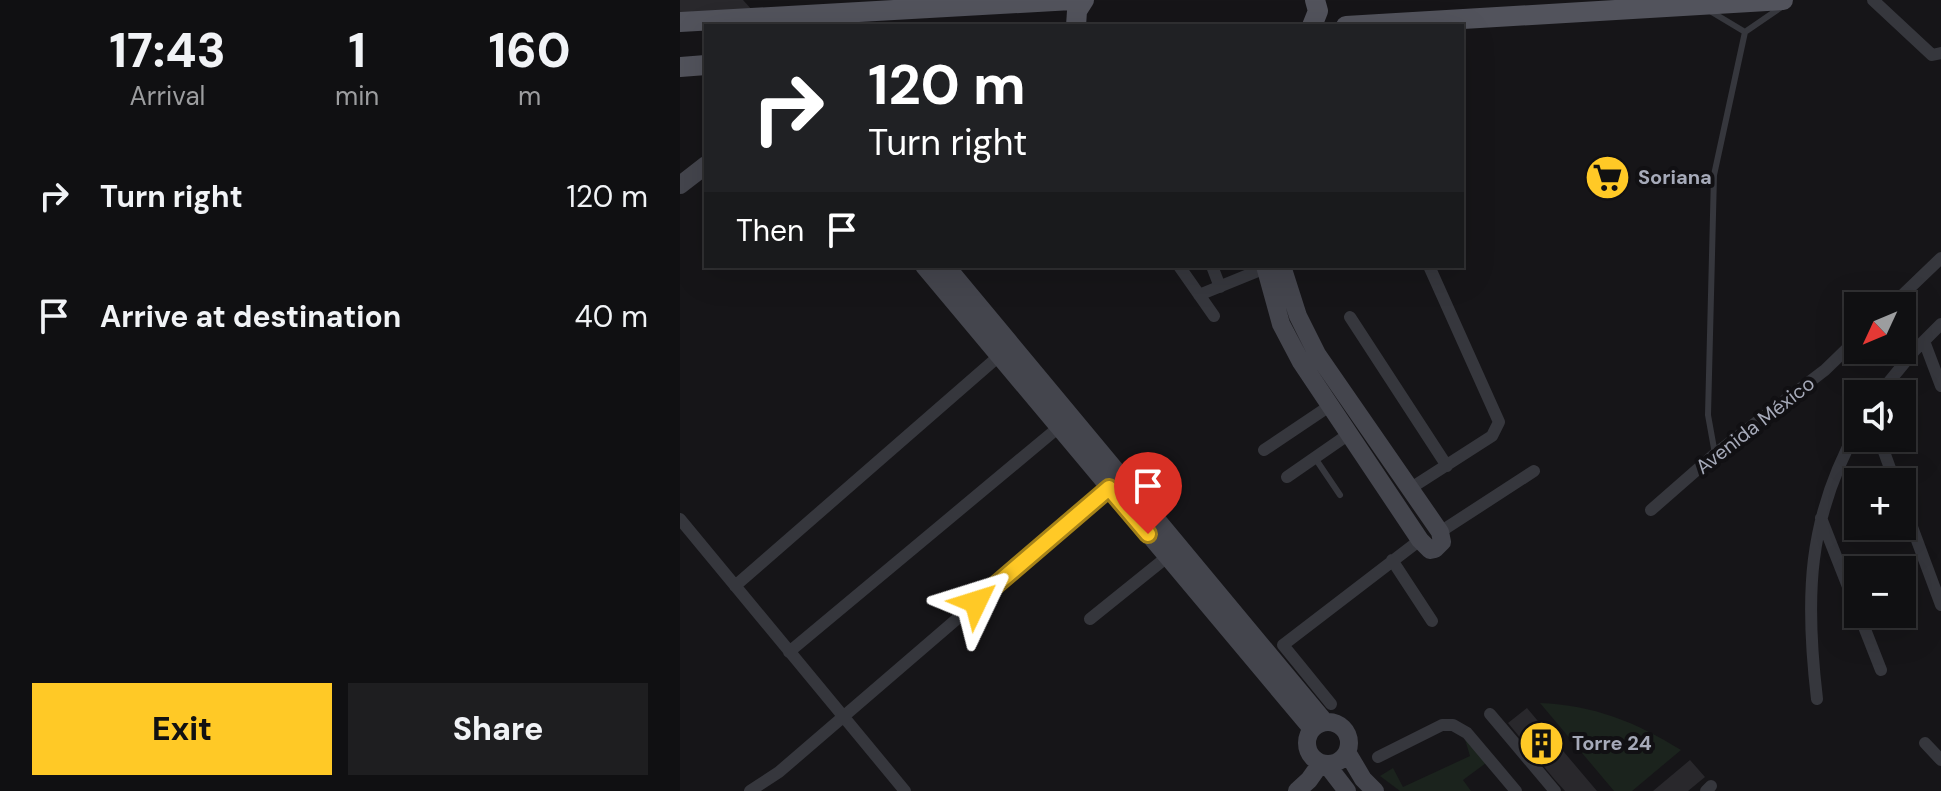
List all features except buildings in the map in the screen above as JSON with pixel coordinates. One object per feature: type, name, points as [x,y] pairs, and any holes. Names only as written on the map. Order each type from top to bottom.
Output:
[{"type":"main road","points":[[680,22],[971,3],[1072,0]]},
{"type":"main road","points":[[1076,24],[1077,11],[1084,0]]},
{"type":"main road","points":[[1313,24],[1318,11],[1315,0]]},
{"type":"main road","points":[[1380,24],[1783,0]]},
{"type":"main road","points":[[680,67],[704,65]]},
{"type":"main road","points":[[685,181],[704,158]]},
{"type":"main road","points":[[685,181],[704,167]]},
{"type":"main road","points":[[926,268],[999,356],[1042,395],[1059,427],[1167,557],[1323,718],[1345,731],[1349,740],[1347,752],[1339,761],[1324,764],[1297,791]]},
{"type":"main road","points":[[947,268],[1042,395],[1323,718]]},
{"type":"main road","points":[[1271,268],[1281,324],[1301,362],[1420,540],[1430,550],[1435,549],[1442,542],[1440,532],[1317,354],[1272,268]]},
{"type":"main road","points":[[1340,420],[1352,402]]},
{"type":"main road","points":[[1323,718],[1308,735],[1307,748],[1310,755],[1324,764],[1347,791]]},
{"type":"main road","points":[[1347,752],[1363,779],[1375,791]]},
{"type":"street","points":[[1873,0],[1932,55],[1941,53]]},
{"type":"street","points":[[1906,292],[1941,258]]},
{"type":"street","points":[[1180,268],[1214,316]]},
{"type":"street","points":[[1213,268],[1220,287]]},
{"type":"street","points":[[1199,295],[1266,268]]},
{"type":"street","points":[[1411,488],[1492,436],[1499,422],[1430,268]]},
{"type":"street","points":[[1350,317],[1447,466]]},
{"type":"street","points":[[1891,380],[1941,324]]},
{"type":"street","points":[[1924,341],[1941,386]]},
{"type":"street","name":"Avenida México","points":[[1651,510],[1715,454],[1801,390],[1844,351]]},
{"type":"street","points":[[735,586],[999,356]]},
{"type":"street","points":[[1264,450],[1340,420]]},
{"type":"street","points":[[1287,477],[1315,458],[1340,420]]},
{"type":"street","points":[[789,652],[1059,427]]},
{"type":"street","points":[[1817,699],[1809,614],[1813,561],[1828,493],[1847,452]]},
{"type":"street","points":[[1440,532],[1534,471]]},
{"type":"street","points":[[750,791],[779,772],[1109,488]]},
{"type":"street","points":[[1821,518],[1844,577]]},
{"type":"street","points":[[680,519],[899,789]]},
{"type":"street","points":[[1916,538],[1941,605]]},
{"type":"street","points":[[1323,718],[1283,645],[1420,540]]},
{"type":"street","points":[[1090,619],[1167,557]]},
{"type":"street","points":[[1392,560],[1432,621]]},
{"type":"street","points":[[1864,628],[1881,670]]},
{"type":"street","points":[[1490,714],[1555,791]]},
{"type":"street","points":[[1378,757],[1442,725],[1453,725],[1467,733],[1516,791]]},
{"type":"street","points":[[1925,743],[1941,760]]},
{"type":"lane","points":[[1715,454],[1708,415],[1714,175],[1745,32],[1791,0]]},
{"type":"lane","points":[[1700,5],[1745,32]]},
{"type":"lane","points":[[1315,458],[1340,495]]},
{"type":"shaded area","points":[[1540,703],[1578,707],[1614,717],[1681,750],[1632,791],[1614,791]]},
{"type":"shaded area","points":[[1464,736],[1486,763],[1463,780],[1471,791],[1400,791],[1380,776],[1393,768],[1403,787],[1470,756]]},
{"type":"place","name":"Soriana","points":[[1607,177]]},
{"type":"place","name":"Torre 24","points":[[1541,743]]},
{"type":"route","points":[[976,602],[1109,488],[1148,534]]}]
